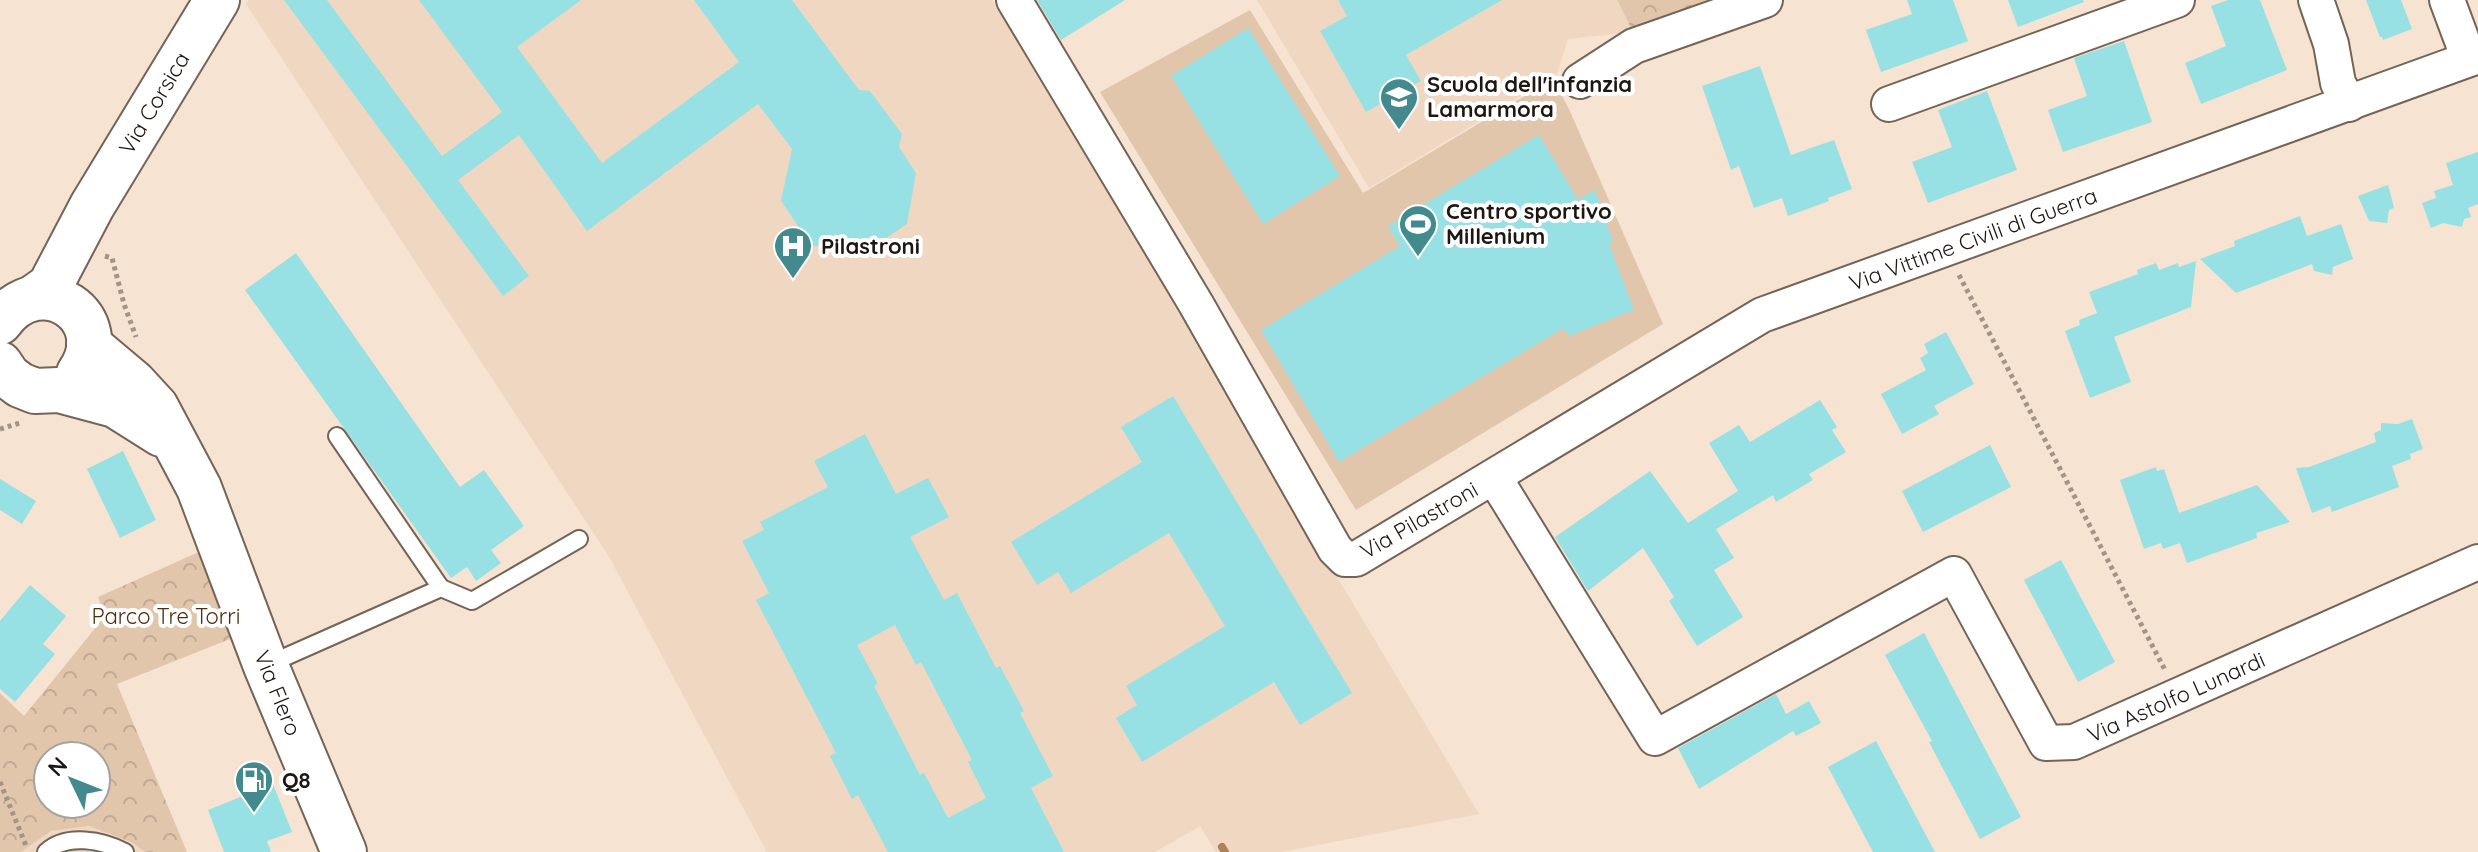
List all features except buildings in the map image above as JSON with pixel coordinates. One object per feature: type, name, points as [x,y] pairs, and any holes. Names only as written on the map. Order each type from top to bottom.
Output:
[{"type":"street","name":"Via Corsica","points":[[17,310],[50,286],[92,206],[217,0]]},
{"type":"street","name":"Via Pilastroni","points":[[1014,0],[1196,304],[1335,549],[1345,559],[1356,559],[1494,477],[1655,738],[1954,574]]},
{"type":"street","points":[[1580,81],[1634,46],[1765,0]]},
{"type":"street","points":[[1889,104],[2177,0]]},
{"type":"street","points":[[2316,0],[2331,44],[2338,83],[2349,104]]},
{"type":"street","points":[[2447,0],[2473,58]]},
{"type":"street","name":"Via Vittime Civili di Guerra","points":[[1494,477],[1762,315],[2473,58]]},
{"type":"street","name":"Via Corsica","points":[[86,333],[92,206]]},
{"type":"street","name":"Via Corsica","points":[[17,310],[47,297],[59,299],[76,311],[86,333]]},
{"type":"street","points":[[0,364],[31,397],[81,371],[88,357],[86,333]]},
{"type":"street","name":"Via Flero","points":[[86,333],[156,407],[199,488],[266,666],[344,852]]},
{"type":"street","name":"Via Flero","points":[[31,397],[115,405],[176,445]]},
{"type":"street","name":"Via Astolfo Lunardi","points":[[1954,574],[2046,743],[2074,742],[2478,562]]},
{"type":"lane","points":[[337,436],[441,588],[472,601],[579,539]]},
{"type":"lane","points":[[266,666],[441,588]]},
{"type":"lane","points":[[46,852],[50,848],[84,839],[111,844],[125,852]]},
{"type":"path","points":[[1946,249],[2179,696]]},
{"type":"path","points":[[103,255],[112,258],[124,304],[142,350]]},
{"type":"path","points":[[0,782],[23,839]]},
{"type":"shaded area","name":"Pilastroni","points":[[249,0],[992,0],[1479,814],[1281,852],[1216,852],[1200,826],[1155,852],[767,852],[608,555],[246,4]]},
{"type":"shaded area","name":"Scuola dell'infanzia Lamarmora","points":[[1257,0],[1617,0],[1633,32],[1568,39],[1557,74],[1369,188]]},
{"type":"shaded area","points":[[89,826],[131,842],[145,852],[21,852],[51,831]]},
{"type":"green space","points":[[1617,0],[1716,0],[1633,32]]},
{"type":"green space","name":"Centro sportivo Millenium","points":[[1250,10],[1363,193],[1553,79],[1663,324],[1356,510],[1100,92]]},
{"type":"green space","name":"Parco Tre Torri","points":[[201,551],[235,637],[117,684],[187,852],[145,852],[131,842],[89,826],[51,831],[21,852],[0,852],[0,693],[24,716],[105,616],[98,597]]},
{"type":"waterway","points":[[1222,847],[1225,852]]},
{"type":"place","name":"Scuola dell'infanzia Lamarmora","points":[[1399,131]]},
{"type":"place","name":"Centro sportivo Millenium","points":[[1418,258]]},
{"type":"place","name":"Pilastroni","points":[[793,280]]},
{"type":"place","name":"Q8","points":[[254,814]]}]
